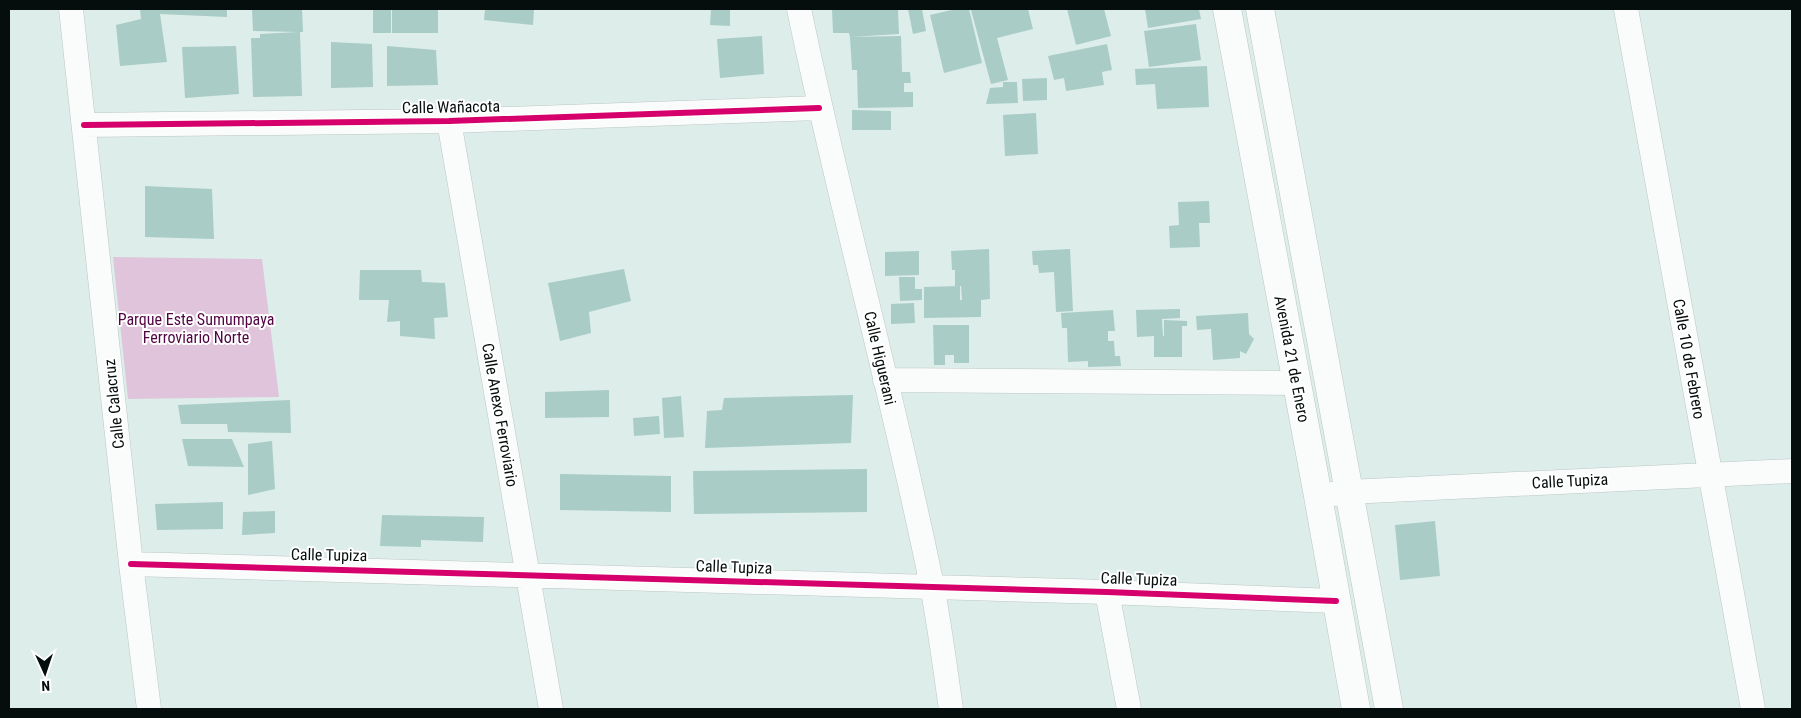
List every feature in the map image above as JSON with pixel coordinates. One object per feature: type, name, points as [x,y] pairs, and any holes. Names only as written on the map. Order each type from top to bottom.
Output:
[{"type":"street","name":"Calle Calacruz","points":[[71,9],[131,564],[149,709]]},
{"type":"street","name":"Calle Higuerani","points":[[798,9],[819,108],[885,380],[932,587],[951,709]]},
{"type":"street","name":"Avenida 21 de Enero","points":[[1227,9],[1356,709]]},
{"type":"street","name":"Avenida 21 de Enero","points":[[1260,9],[1389,709]]},
{"type":"street","name":"Calle 10 de Febrero","points":[[1626,9],[1753,709]]},
{"type":"street","name":"Calle Wañacota","points":[[84,124],[449,121],[819,108]]},
{"type":"street","name":"Calle Anexo Ferroviario","points":[[449,121],[551,709]]},
{"type":"street","points":[[885,380],[1296,383]]},
{"type":"street","name":"Calle Tupiza","points":[[1318,496],[1348,492],[1792,471]]},
{"type":"street","name":"Calle Tupiza","points":[[131,564],[528,574],[1336,601]]},
{"type":"street","points":[[1107,592],[1129,709]]},
{"type":"green space","name":"Parque Este Sumumpaya Ferroviario Norte","points":[[113,257],[262,259],[279,397],[128,399]]},
{"type":"building","points":[[140,9],[227,9],[227,17],[160,14],[167,62],[120,66],[116,25],[141,19]]},
{"type":"building","points":[[252,9],[302,9],[303,32],[300,32],[302,96],[253,97],[251,38],[260,38],[260,34],[298,32],[253,31]]},
{"type":"building","points":[[373,9],[391,9],[391,33],[373,33]]},
{"type":"building","points":[[392,9],[438,9],[438,33],[392,33]]},
{"type":"building","points":[[485,9],[534,9],[533,25],[484,20]]},
{"type":"building","points":[[711,9],[730,9],[730,26],[710,25]]},
{"type":"building","points":[[832,9],[898,9],[899,34],[850,37],[849,33],[833,33]]},
{"type":"building","points":[[908,9],[922,9],[926,31],[913,34]]},
{"type":"building","points":[[956,9],[969,9],[982,63],[944,73],[930,15]]},
{"type":"building","points":[[1028,9],[1033,29],[997,38],[1008,80],[991,84],[971,10]]},
{"type":"building","points":[[1067,9],[1104,9],[1111,36],[1076,45]]},
{"type":"building","points":[[1145,9],[1199,9],[1201,19],[1148,28]]},
{"type":"building","points":[[1196,24],[1201,60],[1149,67],[1144,31]]},
{"type":"building","points":[[762,36],[764,74],[720,78],[717,39]]},
{"type":"building","points":[[901,36],[902,72],[910,72],[911,83],[904,83],[904,92],[913,92],[913,107],[858,108],[857,70],[852,70],[850,37]]},
{"type":"building","points":[[331,42],[372,44],[373,87],[331,88]]},
{"type":"building","points":[[1107,44],[1112,70],[1102,72],[1104,85],[1066,91],[1064,78],[1054,80],[1048,56]]},
{"type":"building","points":[[236,46],[239,94],[185,98],[182,47]]},
{"type":"building","points":[[387,46],[436,50],[438,85],[387,86]]},
{"type":"building","points":[[1207,66],[1209,107],[1157,109],[1155,84],[1136,85],[1135,69]]},
{"type":"building","points":[[1047,78],[1047,100],[1023,101],[1022,79]]},
{"type":"building","points":[[1003,82],[1017,82],[1018,103],[986,104],[990,88],[1003,87]]},
{"type":"building","points":[[852,110],[891,111],[891,130],[852,130]]},
{"type":"building","points":[[1036,113],[1038,154],[1005,156],[1003,115]]},
{"type":"building","points":[[145,186],[212,189],[214,239],[145,237]]},
{"type":"building","points":[[1209,201],[1210,223],[1199,223],[1200,247],[1170,248],[1169,226],[1179,225],[1178,202]]},
{"type":"building","points":[[989,249],[990,299],[981,300],[981,317],[924,318],[924,287],[960,286],[955,286],[955,270],[952,270],[951,251]],"holes":[[[961,286],[962,300],[960,300]]]},
{"type":"building","points":[[1070,249],[1073,311],[1056,312],[1054,272],[1039,273],[1038,265],[1033,265],[1032,251]]},
{"type":"building","points":[[919,251],[919,275],[885,276],[885,252]]},
{"type":"building","points":[[624,269],[631,301],[589,312],[591,333],[560,341],[548,283]]},
{"type":"building","points":[[360,270],[421,270],[422,282],[445,283],[448,317],[434,318],[435,339],[400,336],[400,321],[387,322],[389,300],[359,300]]},
{"type":"building","points":[[899,277],[915,277],[915,289],[922,289],[922,300],[900,301]]},
{"type":"building","points":[[914,303],[915,323],[891,324],[891,304]]},
{"type":"building","points":[[1180,309],[1180,318],[1162,319],[1163,336],[1164,320],[1187,321],[1187,326],[1182,326],[1182,357],[1154,357],[1154,336],[1137,337],[1136,310]]},
{"type":"building","points":[[1113,310],[1115,331],[1108,331],[1108,341],[1114,341],[1115,356],[1120,356],[1121,366],[1088,367],[1088,361],[1068,362],[1067,328],[1062,328],[1061,313]]},
{"type":"building","points":[[1248,313],[1249,334],[1254,339],[1246,354],[1240,351],[1240,358],[1213,360],[1211,329],[1197,330],[1196,316]]},
{"type":"building","points":[[933,325],[969,325],[969,363],[954,363],[954,355],[945,355],[945,365],[934,365]]},
{"type":"building","points":[[609,390],[609,417],[545,418],[545,392]]},
{"type":"building","points":[[853,395],[851,443],[705,448],[707,411],[722,410],[724,398]]},
{"type":"building","points":[[681,396],[684,437],[664,438],[662,398]]},
{"type":"building","points":[[290,400],[291,433],[228,432],[227,424],[181,424],[178,405]]},
{"type":"building","points":[[659,416],[660,434],[634,436],[633,418]]},
{"type":"building","points":[[182,439],[232,439],[244,467],[188,466]]},
{"type":"building","points":[[272,441],[275,489],[248,495],[248,444]]},
{"type":"building","points":[[867,469],[867,512],[694,514],[693,471]]},
{"type":"building","points":[[560,474],[671,476],[671,512],[560,510]]},
{"type":"building","points":[[223,502],[223,529],[157,530],[155,504]]},
{"type":"building","points":[[275,511],[275,533],[242,535],[243,512]]},
{"type":"building","points":[[382,515],[484,517],[483,542],[421,540],[421,547],[380,546]]},
{"type":"building","points":[[1435,521],[1440,576],[1400,580],[1395,525]]},
{"type":"cycle path","points":[[84,125],[449,121],[819,108]]},
{"type":"cycle path","points":[[131,564],[1107,592],[1336,601]]}]
